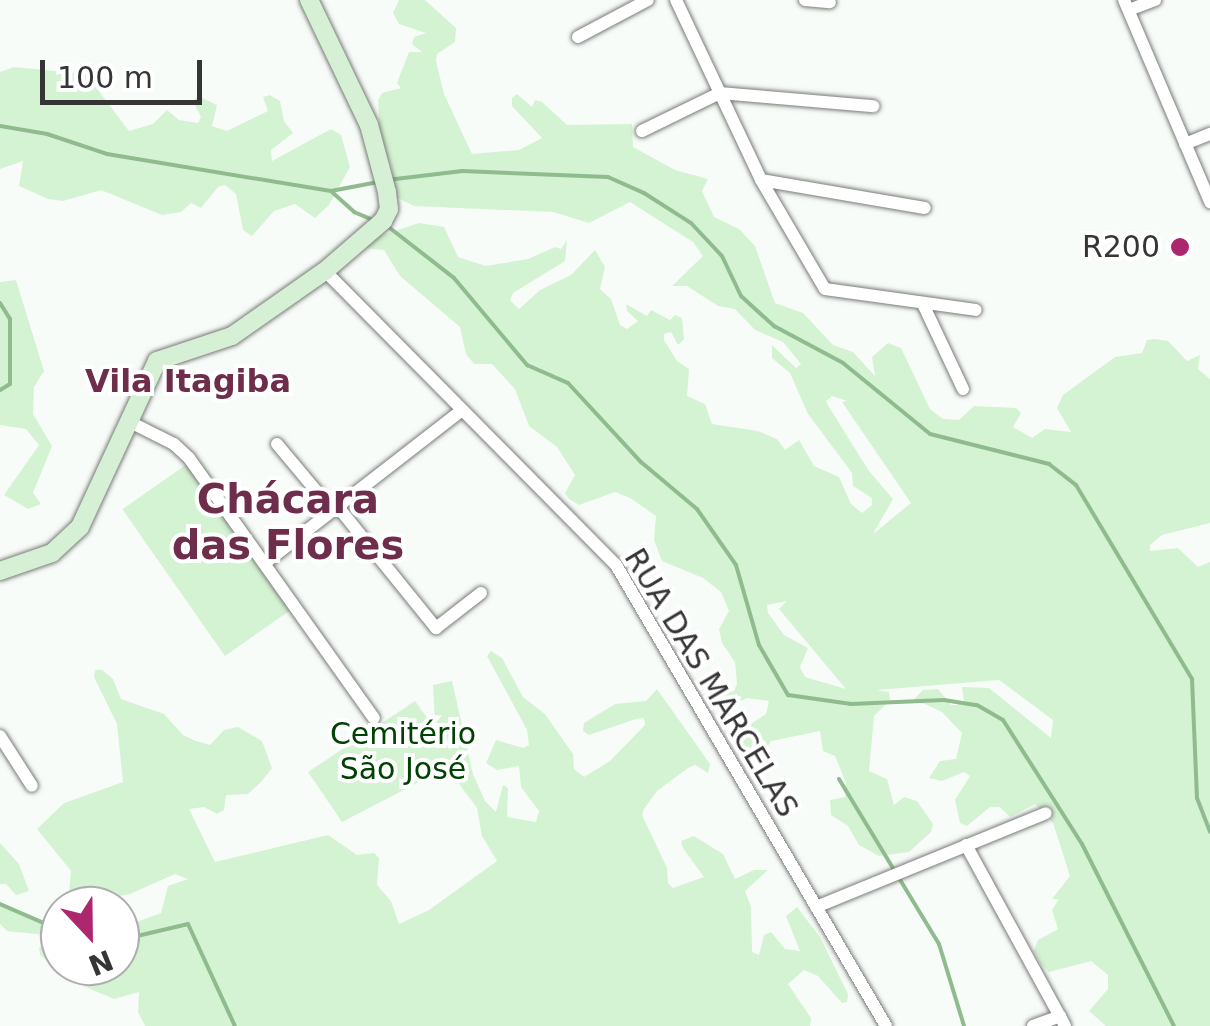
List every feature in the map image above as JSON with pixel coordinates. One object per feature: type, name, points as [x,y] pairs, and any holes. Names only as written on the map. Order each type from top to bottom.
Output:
[{"type":"street","points":[[0,570],[52,553],[72,535],[92,508],[156,362],[232,336],[324,270],[383,221],[389,209],[369,126],[309,0]]},
{"type":"street","points":[[578,36],[648,0]]},
{"type":"street","points":[[676,0],[760,180],[825,289],[976,310]]},
{"type":"street","points":[[805,0],[830,2]]},
{"type":"street","points":[[1155,0],[1126,5],[1210,202]]},
{"type":"street","points":[[642,131],[720,93],[873,106]]},
{"type":"street","points":[[1185,144],[1210,134]]},
{"type":"street","points":[[760,180],[924,208]]},
{"type":"street","name":"RUA DAS MARCELAS","points":[[324,270],[616,566],[886,1026]]},
{"type":"street","points":[[923,304],[963,389]]},
{"type":"street","points":[[265,563],[460,412]]},
{"type":"street","points":[[132,422],[174,444],[190,458],[374,718]]},
{"type":"street","points":[[278,444],[436,628],[481,594]]},
{"type":"street","points":[[0,736],[32,786]]},
{"type":"street","points":[[816,907],[1046,813]]},
{"type":"street","points":[[966,845],[1062,1021],[1033,1026]]},
{"type":"green space","points":[[399,0],[425,0],[456,28],[455,42],[437,54],[436,61],[444,94],[472,154],[519,150],[542,138],[512,106],[512,98],[517,94],[532,107],[535,100],[542,102],[567,125],[632,124],[633,147],[675,170],[708,179],[702,191],[714,217],[739,229],[755,246],[775,303],[803,313],[833,345],[853,352],[875,376],[872,357],[888,343],[901,348],[930,409],[943,419],[959,420],[974,406],[1016,408],[1021,413],[1013,427],[1032,438],[1045,429],[1071,432],[1057,408],[1063,395],[1115,357],[1142,353],[1147,340],[1154,339],[1168,341],[1187,361],[1200,355],[1198,369],[1210,379],[1210,523],[1162,535],[1150,545],[1150,551],[1178,548],[1198,567],[1210,562],[1210,1026],[1106,1026],[1089,1011],[1108,989],[1108,975],[1091,961],[1049,972],[1041,964],[1034,951],[1038,940],[1058,929],[1052,910],[1059,899],[1052,899],[1070,876],[1053,823],[1035,804],[1010,817],[1000,807],[990,807],[967,826],[960,823],[955,800],[970,776],[964,772],[942,781],[929,778],[940,761],[956,759],[962,733],[942,712],[914,699],[923,690],[938,689],[951,705],[957,705],[964,702],[962,687],[989,688],[1051,738],[1053,720],[999,680],[877,690],[889,692],[890,700],[874,716],[869,771],[887,779],[894,805],[904,797],[917,801],[933,824],[931,832],[909,852],[879,856],[859,845],[848,826],[831,815],[830,800],[845,797],[846,783],[835,756],[823,751],[820,731],[771,741],[762,756],[743,751],[739,745],[742,730],[766,714],[769,701],[747,698],[726,709],[715,701],[715,687],[734,691],[737,684],[735,662],[722,643],[719,629],[729,611],[721,592],[703,578],[662,561],[654,540],[656,516],[630,498],[615,492],[579,505],[569,499],[565,493],[575,475],[557,447],[529,426],[515,389],[492,364],[474,364],[466,354],[460,327],[400,276],[384,250],[362,248],[364,241],[419,223],[444,227],[458,257],[486,266],[528,259],[555,247],[561,249],[567,240],[565,261],[513,293],[510,300],[519,309],[540,290],[571,275],[595,250],[605,267],[600,289],[611,299],[620,325],[627,329],[638,321],[627,311],[626,304],[647,316],[651,310],[670,320],[675,315],[682,318],[684,339],[678,345],[671,332],[664,334],[664,340],[677,361],[689,369],[687,396],[705,404],[712,424],[758,431],[777,439],[785,450],[799,440],[814,466],[839,477],[851,504],[862,513],[872,505],[872,498],[853,486],[852,473],[808,414],[790,373],[772,358],[772,345],[796,368],[801,364],[783,342],[755,330],[735,309],[718,306],[687,286],[672,286],[703,256],[693,242],[630,202],[589,223],[553,212],[414,206],[396,197],[391,164],[380,142],[378,100],[382,93],[401,88],[397,83],[409,52],[422,52],[412,44],[414,37],[426,33],[399,24],[393,13]],"holes":[[[832,396],[847,401],[842,402],[911,503],[873,534],[893,499],[869,471],[829,407],[826,401]],[[787,601],[779,609],[846,689],[805,677],[800,667],[808,648],[784,635],[768,613],[767,605]]]},
{"type":"green space","points":[[14,67],[86,74],[129,131],[153,124],[167,110],[179,120],[198,123],[201,117],[193,101],[198,96],[217,105],[212,126],[227,131],[268,111],[263,97],[270,95],[280,101],[284,121],[293,133],[271,150],[272,161],[331,129],[341,135],[350,167],[329,205],[315,218],[295,204],[274,211],[252,236],[243,230],[236,194],[225,185],[218,187],[201,208],[191,203],[181,212],[162,215],[101,190],[63,201],[48,199],[19,186],[23,161],[0,169],[0,72]]},
{"type":"green space","points":[[16,280],[44,371],[34,387],[33,414],[52,446],[33,493],[41,504],[28,509],[4,495],[39,445],[26,429],[0,425],[0,282]]},
{"type":"green space","points":[[187,464],[290,611],[225,656],[122,509]]},
{"type":"green space","name":"Cemitério São José","points":[[491,651],[502,658],[523,697],[545,714],[573,754],[574,769],[584,777],[610,761],[645,725],[644,718],[636,719],[589,735],[583,731],[584,723],[615,704],[646,701],[657,689],[710,764],[708,773],[695,765],[688,768],[657,791],[644,809],[642,815],[667,868],[668,883],[673,888],[704,877],[681,841],[694,836],[723,854],[735,879],[754,870],[768,870],[745,891],[751,907],[752,952],[759,955],[764,935],[771,932],[785,949],[800,951],[786,916],[797,907],[820,937],[848,994],[847,1002],[842,1003],[818,976],[804,970],[788,984],[811,1018],[810,1026],[145,1026],[138,1012],[139,992],[114,999],[83,986],[140,986],[140,921],[161,913],[168,886],[188,879],[175,874],[140,890],[140,886],[70,886],[71,871],[37,829],[64,803],[123,782],[117,724],[94,677],[95,670],[102,670],[113,679],[121,699],[164,714],[183,735],[196,741],[210,745],[224,730],[238,727],[262,741],[272,768],[262,781],[248,794],[226,795],[224,810],[217,814],[204,807],[189,809],[215,862],[328,835],[357,855],[374,853],[379,858],[377,885],[391,901],[399,924],[429,910],[497,861],[482,836],[477,808],[459,784],[456,763],[342,822],[308,772],[415,701],[451,751],[445,733],[435,723],[433,685],[452,681],[473,774],[485,801],[496,812],[503,785],[508,788],[507,817],[536,822],[539,811],[521,787],[519,766],[497,770],[486,763],[496,740],[523,748],[529,745],[527,730],[487,656]]},
{"type":"green space","points":[[0,843],[19,864],[29,891],[16,895],[6,884],[0,884]]},
{"type":"green space","points":[[0,904],[40,919],[40,934],[7,931],[0,924]]},
{"type":"waterway","points":[[0,126],[47,134],[107,154],[331,191],[378,182]]},
{"type":"waterway","points":[[387,180],[462,171],[608,177],[644,193],[691,223],[722,256],[741,296],[774,326],[843,363],[930,434],[1049,464],[1076,485],[1192,679],[1197,798],[1210,832]]},
{"type":"waterway","points":[[332,192],[354,212],[373,220]]},
{"type":"waterway","points":[[386,225],[454,278],[527,365],[568,383],[641,462],[697,509],[736,565],[759,645],[788,695],[851,704],[944,700],[977,705],[1003,720],[1082,844],[1174,1026]]},
{"type":"waterway","points":[[0,303],[10,319],[10,384],[0,390]]},
{"type":"waterway","points":[[839,779],[939,944],[964,1026]]},
{"type":"waterway","points":[[0,904],[40,921]]},
{"type":"waterway","points":[[140,935],[188,924],[235,1026]]},
{"type":"place","name":"R200","points":[[1180,247]]},
{"type":"district","name":"Vila Itagiba","points":[[188,381]]},
{"type":"district","name":"Chácara das Flores","points":[[288,522]]}]
